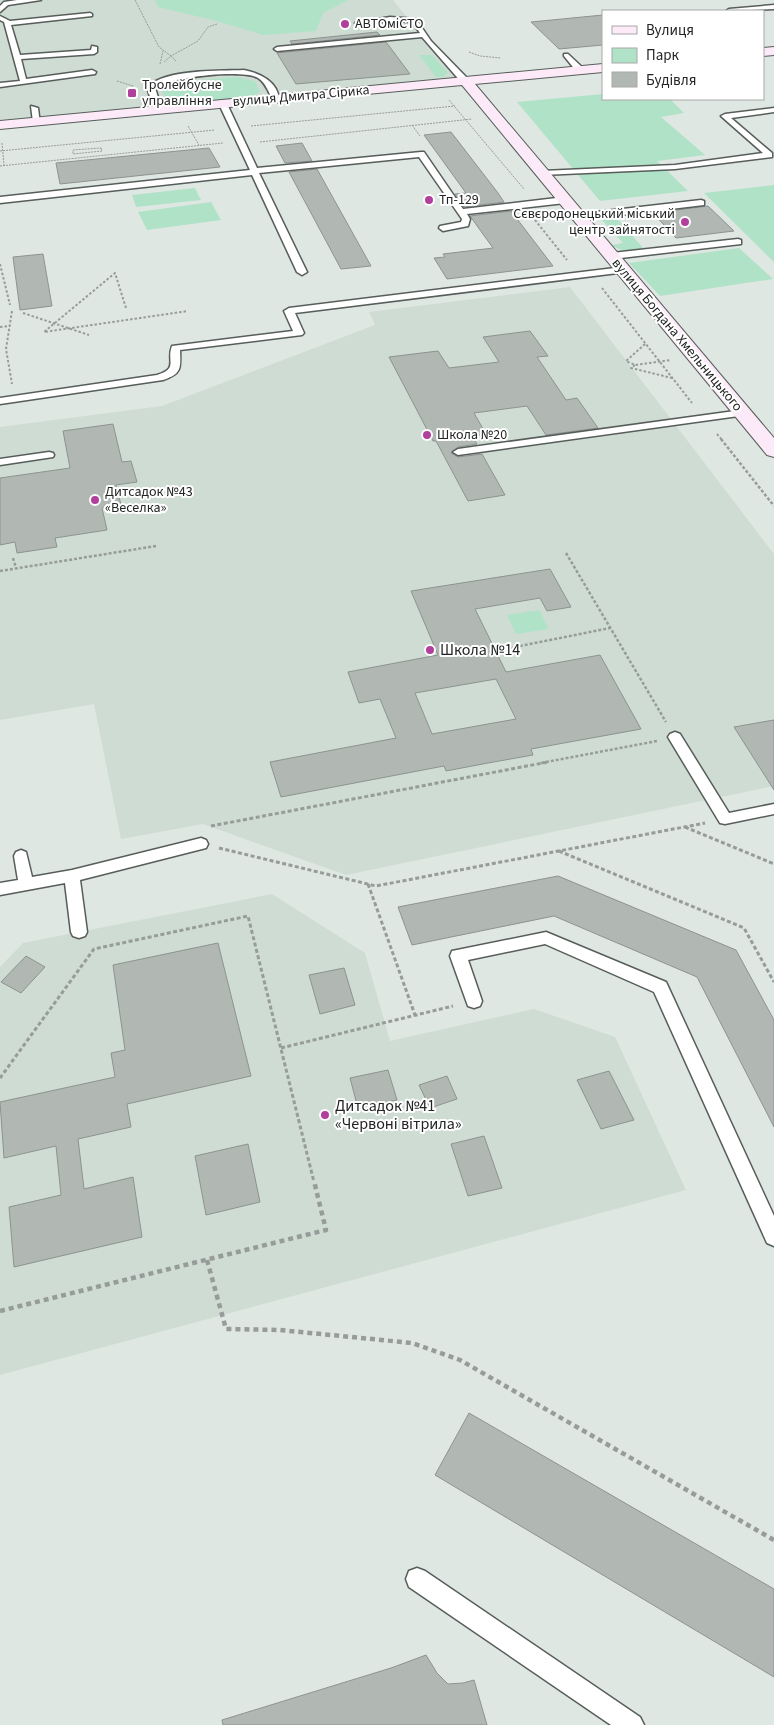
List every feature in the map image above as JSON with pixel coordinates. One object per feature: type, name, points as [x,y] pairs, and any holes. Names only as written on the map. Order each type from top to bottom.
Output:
[{"type":"street","name":"вулиця Дмитра Сірика","points":[[0,125],[602,68]]},
{"type":"street","name":"вулиця Богдана Хмельницького","points":[[465,81],[774,451]]},
{"type":"lane","points":[[0,10],[6,3],[38,0]]},
{"type":"lane","points":[[740,10],[774,7]]},
{"type":"lane","points":[[0,18],[8,23],[90,16]]},
{"type":"lane","points":[[358,23],[414,20],[429,42],[465,81]]},
{"type":"lane","points":[[8,23],[24,82]]},
{"type":"lane","points":[[0,34],[11,33]]},
{"type":"lane","points":[[277,49],[425,35]]},
{"type":"lane","points":[[389,46],[429,42]]},
{"type":"lane","points":[[17,57],[94,52],[94,47]]},
{"type":"lane","points":[[566,55],[580,70]]},
{"type":"lane","points":[[0,85],[92,72]]},
{"type":"lane","points":[[158,110],[151,91],[154,83],[163,79],[192,76],[254,73],[264,78],[276,99]]},
{"type":"lane","points":[[223,104],[302,272]]},
{"type":"lane","points":[[763,104],[772,110]]},
{"type":"lane","points":[[34,108],[37,122]]},
{"type":"lane","points":[[542,173],[675,167],[769,155],[725,116],[772,110]]},
{"type":"lane","points":[[0,200],[421,154],[466,219],[465,224],[443,228]]},
{"type":"lane","points":[[461,212],[565,200]]},
{"type":"lane","points":[[579,217],[701,203]]},
{"type":"lane","points":[[612,256],[738,242]]},
{"type":"lane","points":[[0,401],[159,378],[171,374],[176,366],[175,348],[299,333],[289,311],[623,270]]},
{"type":"lane","points":[[458,452],[742,413]]},
{"type":"lane","points":[[0,462],[49,455]]},
{"type":"lane","points":[[675,737],[725,819],[774,809]]},
{"type":"lane","points":[[0,889],[72,876],[201,844]]},
{"type":"lane","points":[[21,856],[26,885]]},
{"type":"lane","points":[[72,876],[79,932]]},
{"type":"lane","points":[[474,1000],[458,956],[546,938],[660,987],[774,1238]]},
{"type":"lane","points":[[417,1579],[632,1725]]},
{"type":"path","points":[[135,0],[149,31],[163,51],[192,76]]},
{"type":"path","points":[[154,83],[150,75],[161,64],[171,56],[198,41],[208,28],[217,24]]},
{"type":"path","points":[[161,64],[160,60],[163,57],[163,51]]},
{"type":"path","points":[[469,52],[480,56],[508,58]]},
{"type":"path","points":[[117,82],[133,86]]},
{"type":"path","points":[[437,84],[536,204]]},
{"type":"path","points":[[0,166],[495,116]]},
{"type":"path","points":[[182,126],[190,125],[199,145]]},
{"type":"path","points":[[412,125],[420,136]]},
{"type":"path","points":[[175,127],[178,134]]},
{"type":"path","points":[[160,128],[162,135]]},
{"type":"path","points":[[2,140],[4,165]]},
{"type":"path","points":[[33,142],[33,148]]},
{"type":"path","points":[[85,143],[88,157]]},
{"type":"path","points":[[101,148],[102,151],[87,153],[73,154],[72,150],[101,148]]},
{"type":"path","points":[[524,206],[580,276]]},
{"type":"path","points":[[0,264],[10,305]]},
{"type":"path","points":[[113,270],[116,273],[126,308]]},
{"type":"path","points":[[116,273],[44,332],[188,311]]},
{"type":"path","points":[[591,274],[774,506]]},
{"type":"path","points":[[12,310],[6,349],[15,399]]},
{"type":"path","points":[[23,313],[89,335]]},
{"type":"path","points":[[0,327],[10,326]]},
{"type":"path","points":[[646,344],[626,361],[635,364],[679,359]]},
{"type":"path","points":[[635,364],[631,368],[672,378]]},
{"type":"path","points":[[0,571],[156,546]]},
{"type":"path","points":[[566,552],[675,737],[211,826],[201,844],[376,886],[725,819]]},
{"type":"path","points":[[13,558],[16,568]]},
{"type":"path","points":[[510,648],[610,628]]},
{"type":"path","points":[[685,826],[774,864]]},
{"type":"path","points":[[559,851],[744,928],[774,982]]},
{"type":"path","points":[[368,884],[415,1015]]},
{"type":"path","points":[[0,1078],[94,949],[248,916],[326,1230],[0,1311]]},
{"type":"path","points":[[281,1048],[474,1000]]},
{"type":"path","points":[[208,1260],[226,1328],[280,1330],[412,1343],[460,1360],[774,1540]]},
{"type":"shaded area","points":[[0,0],[393,0],[455,77],[0,121]]},
{"type":"shaded area","points":[[570,287],[774,554],[774,786],[346,875],[203,824],[121,839],[94,704],[0,720],[0,427],[162,406],[375,325],[369,312]]},
{"type":"shaded area","name":"Дитсадок №41 «Червоні вітрила»","points":[[272,894],[365,953],[390,1041],[534,1009],[615,1037],[686,1190],[0,1375],[0,967],[23,943]]},
{"type":"green space","points":[[155,0],[348,0],[323,13],[316,31],[263,35],[217,21],[158,7]]},
{"type":"green space","points":[[419,55],[432,55],[448,73],[443,77],[436,77]]},
{"type":"green space","points":[[237,77],[255,81],[260,92],[251,97],[182,104],[166,100],[161,89],[177,82]]},
{"type":"green space","points":[[602,94],[602,100],[671,100],[684,113],[661,117],[705,155],[657,161],[688,191],[600,201],[517,102]]},
{"type":"green space","points":[[774,185],[774,262],[704,193]]},
{"type":"green space","points":[[195,188],[201,200],[136,207],[132,195]]},
{"type":"green space","points":[[211,202],[221,220],[147,230],[138,212]]},
{"type":"green space","points":[[615,216],[644,249],[623,250],[612,245],[623,243],[601,219]]},
{"type":"green space","points":[[739,248],[773,279],[660,296],[629,263]]},
{"type":"green space","points":[[539,610],[549,629],[516,634],[507,615]]},
{"type":"building","points":[[602,15],[602,45],[559,49],[531,22]]},
{"type":"building","points":[[377,32],[380,35],[292,44],[290,41]]},
{"type":"building","points":[[386,42],[410,74],[296,84],[277,53]]},
{"type":"building","points":[[451,132],[504,202],[464,207],[455,194],[466,193],[424,135]]},
{"type":"building","points":[[302,143],[312,161],[285,163],[276,146]]},
{"type":"building","points":[[209,148],[220,167],[60,184],[56,163]]},
{"type":"building","points":[[317,169],[371,266],[341,269],[289,172]]},
{"type":"building","name":"Сєвєродонецький міський центр зайнятості","points":[[708,206],[734,231],[676,238],[653,213]]},
{"type":"building","points":[[511,211],[553,266],[447,279],[434,258],[445,257],[443,254],[493,248],[470,216]]},
{"type":"building","points":[[43,254],[52,306],[20,310],[13,257]]},
{"type":"building","points":[[530,331],[548,356],[537,357],[566,400],[577,398],[598,428],[546,435],[527,406],[474,413],[486,434],[472,436],[477,444],[458,447],[451,453],[458,457],[482,454],[505,495],[468,501],[436,441],[433,441],[389,357],[438,351],[449,368],[499,362],[483,337]]},
{"type":"building","points":[[113,424],[122,462],[131,461],[137,482],[116,485],[121,505],[102,508],[107,530],[55,538],[57,547],[17,553],[15,542],[0,545],[0,478],[70,468],[63,431]]},
{"type":"building","points":[[550,569],[571,607],[547,611],[540,598],[475,609],[506,672],[600,655],[641,729],[531,749],[533,755],[446,771],[444,766],[281,797],[270,762],[396,738],[380,699],[359,703],[348,672],[438,655],[411,591]],"holes":[[[496,679],[516,719],[432,734],[415,693]]]},
{"type":"building","points":[[774,720],[774,790],[734,727]]},
{"type":"building","points":[[558,876],[736,950],[774,1020],[774,1127],[697,977],[554,916],[412,945],[398,907]]},
{"type":"building","points":[[218,943],[251,1076],[127,1104],[131,1127],[78,1139],[84,1189],[133,1177],[142,1237],[14,1267],[9,1207],[61,1195],[56,1146],[4,1158],[0,1102],[115,1077],[111,1053],[125,1050],[113,965]]},
{"type":"building","points":[[26,956],[45,967],[21,993],[1,982]]},
{"type":"building","points":[[344,968],[355,1005],[320,1014],[309,975]]},
{"type":"building","points":[[388,1070],[397,1100],[358,1108],[350,1078]]},
{"type":"building","points":[[609,1071],[634,1120],[601,1129],[577,1080]]},
{"type":"building","points":[[447,1076],[457,1099],[430,1108],[419,1085]]},
{"type":"building","points":[[484,1136],[502,1188],[468,1196],[451,1144]]},
{"type":"building","points":[[248,1144],[260,1202],[206,1215],[195,1156]]},
{"type":"building","points":[[469,1413],[774,1589],[774,1677],[435,1475]]},
{"type":"building","points":[[426,1655],[437,1673],[448,1684],[474,1680],[487,1725],[223,1725],[222,1720],[391,1668]]},
{"type":"place","name":"АВТОміСТО","points":[[345,24]]},
{"type":"place","name":"Тролейбусне управління","points":[[132,93]]},
{"type":"place","name":"Тп-129","points":[[429,200]]},
{"type":"place","name":"Сєвєродонецький міський центр зайнятості","points":[[685,222]]},
{"type":"place","name":"Школа №20","points":[[427,435]]},
{"type":"place","name":"Дитсадок №43 «Веселка»","points":[[95,500]]},
{"type":"place","name":"Школа №14","points":[[430,650]]},
{"type":"place","name":"Дитсадок №41 «Червоні вітрила»","points":[[325,1115]]}]
